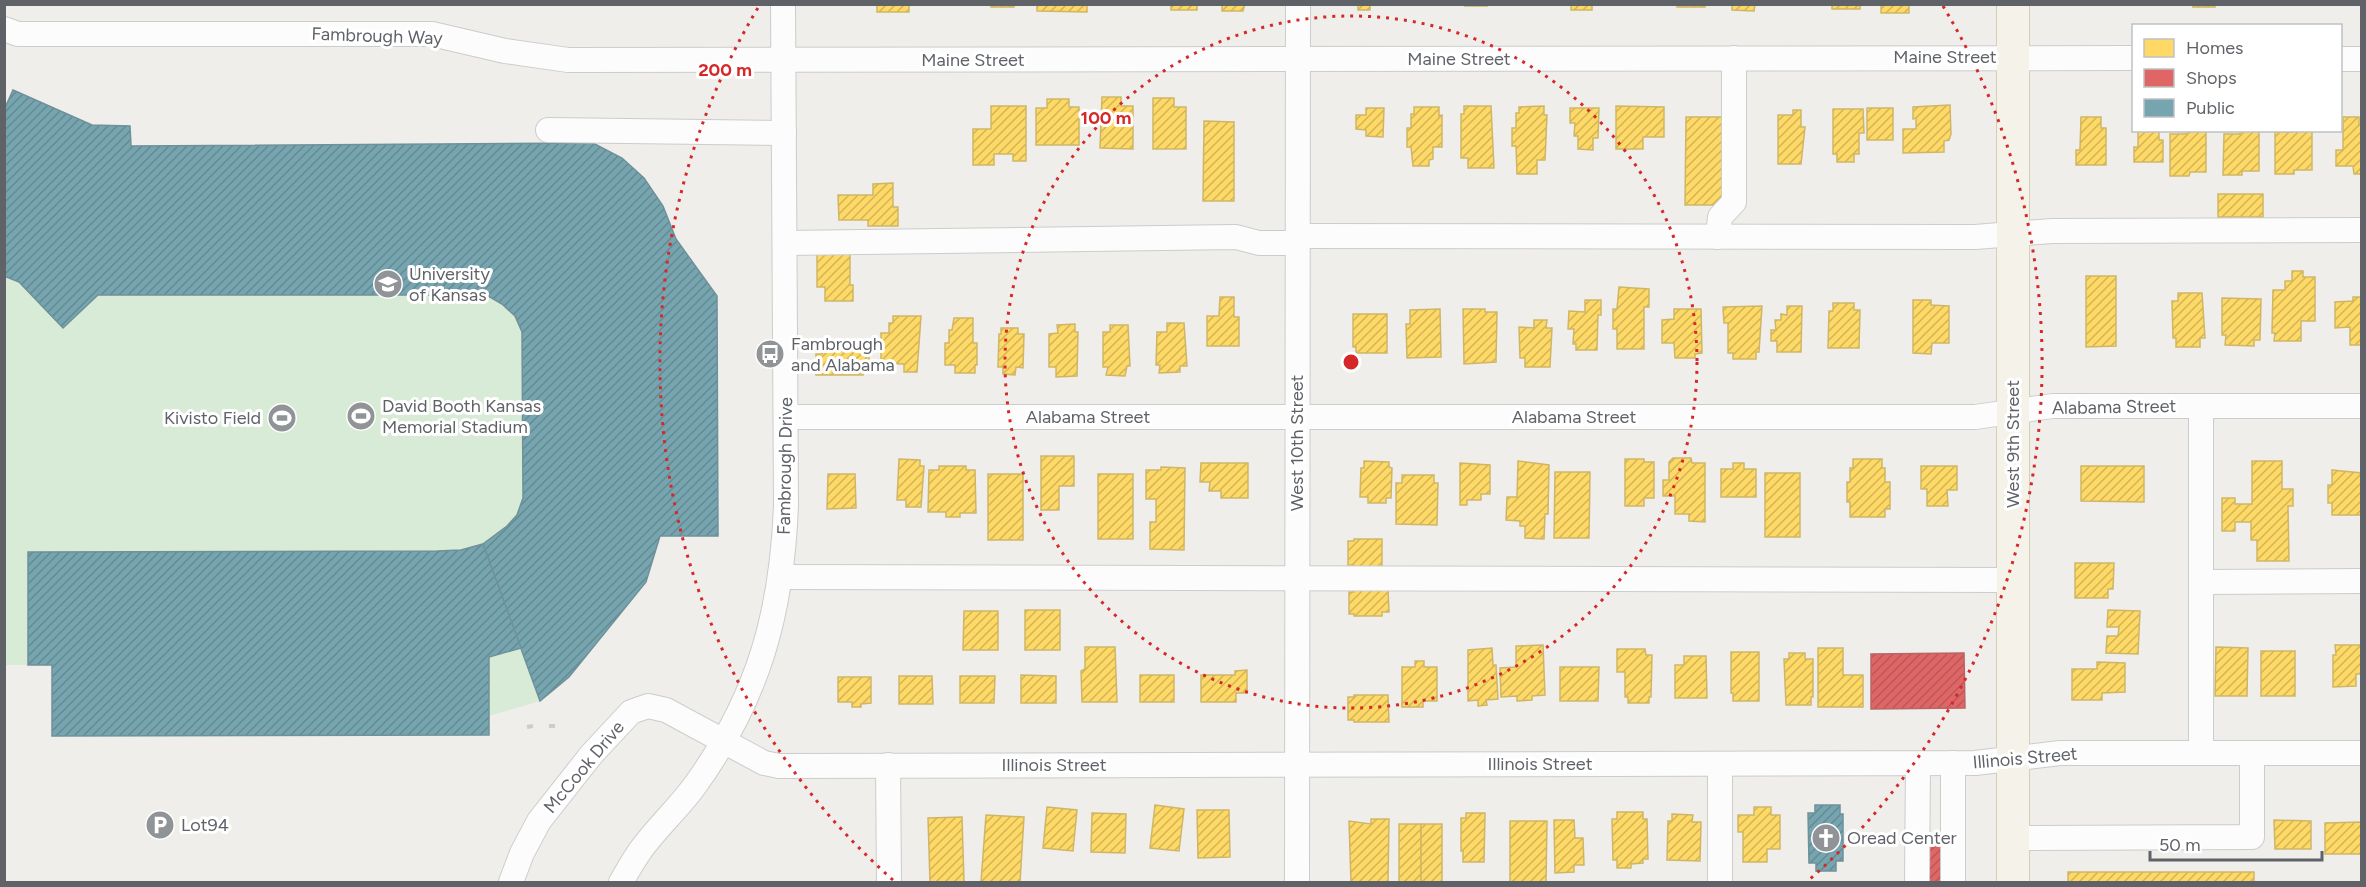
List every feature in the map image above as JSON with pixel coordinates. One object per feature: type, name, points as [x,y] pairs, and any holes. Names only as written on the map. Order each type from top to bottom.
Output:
[{"type":"main road","name":"West 9th Street","points":[[2013,4],[2013,882]]},
{"type":"street","name":"Fambrough Drive","points":[[621,882],[639,851],[695,785],[724,740],[760,664],[768,641],[781,578],[786,505],[783,4]]},
{"type":"street","name":"West 10th Street","points":[[1297,882],[1298,4]]},
{"type":"street","name":"Fambrough Way","points":[[4,29],[18,34],[432,34],[506,51],[568,60],[784,60]]},
{"type":"street","points":[[1718,237],[1720,217],[1734,202],[1734,58]]},
{"type":"street","name":"Maine Street","points":[[784,60],[2132,58]]},
{"type":"street","points":[[2342,59],[2361,59]]},
{"type":"street","points":[[548,130],[784,133]]},
{"type":"street","points":[[786,243],[1236,237],[1259,243],[1298,240],[1964,237],[2064,231],[2361,230]]},
{"type":"street","name":"Alabama Street","points":[[786,417],[1975,417],[2053,406],[2361,406]]},
{"type":"street","points":[[2201,406],[2201,753]]},
{"type":"street","points":[[781,578],[2013,580]]},
{"type":"street","points":[[2201,582],[2361,581]]},
{"type":"street","name":"McCook Drive","points":[[511,882],[522,853],[539,821],[591,755],[631,712],[648,706],[666,710],[724,740]]},
{"type":"street","name":"Illinois Street","points":[[724,740],[764,763],[779,766],[1918,764],[1975,763],[2060,753],[2361,753]]},
{"type":"street","points":[[2013,838],[2252,837],[2252,753]]},
{"type":"street","points":[[1953,763],[1953,882]]},
{"type":"street","points":[[1720,764],[1720,882]]},
{"type":"street","points":[[1917,882],[1918,764]]},
{"type":"street","points":[[888,765],[889,882]]},
{"type":"path","points":[[526,727],[533,726]]},
{"type":"path","points":[[549,726],[556,726]]},
{"type":"green space","name":"David Booth Kansas Memorial Stadium","points":[[13,90],[91,125],[130,126],[132,146],[593,143],[622,158],[644,178],[663,206],[676,239],[717,296],[718,536],[660,536],[646,582],[569,677],[540,701],[489,716],[52,736],[52,665],[5,665],[4,101],[8,102]]},
{"type":"building: Homes","points":[[877,4],[909,4],[909,12],[877,12]]},
{"type":"building: Homes","points":[[991,4],[1014,4],[1014,7],[991,7]]},
{"type":"building: Homes","points":[[1037,4],[1087,4],[1087,12],[1037,11]]},
{"type":"building: Homes","points":[[1171,4],[1197,4],[1197,10],[1171,10]]},
{"type":"building: Homes","points":[[1222,4],[1245,4],[1243,11],[1222,11]]},
{"type":"building: Homes","points":[[1358,4],[1370,4],[1370,10],[1358,10]]},
{"type":"building: Homes","points":[[1465,4],[1487,4],[1487,6],[1465,6]]},
{"type":"building: Homes","points":[[1571,4],[1592,4],[1592,10],[1571,10]]},
{"type":"building: Homes","points":[[1677,4],[1705,4],[1705,7],[1677,7]]},
{"type":"building: Homes","points":[[1732,4],[1755,4],[1754,11],[1732,10]]},
{"type":"building: Homes","points":[[1832,4],[1860,4],[1860,9],[1832,9]]},
{"type":"building: Homes","points":[[1881,4],[1909,4],[1909,13],[1881,13]]},
{"type":"building: Homes","points":[[2193,4],[2215,4],[2215,7],[2193,7]]},
{"type":"building: Homes","points":[[1102,97],[1121,97],[1121,106],[1133,106],[1133,149],[1100,148]]},
{"type":"building: Homes","points":[[1153,98],[1174,98],[1174,107],[1186,107],[1186,149],[1153,149]]},
{"type":"building: Homes","points":[[1047,99],[1069,99],[1069,107],[1079,107],[1079,145],[1036,145],[1036,108],[1047,108]]},
{"type":"building: Homes","points":[[1950,105],[1951,134],[1949,140],[1944,141],[1944,152],[1903,153],[1903,129],[1916,129],[1913,107]]},
{"type":"building: Homes","points":[[991,106],[1026,106],[1026,161],[1013,161],[1013,154],[994,154],[994,165],[973,165],[973,129],[991,129]]},
{"type":"building: Homes","points":[[1464,106],[1491,106],[1494,168],[1468,168],[1468,158],[1461,158],[1461,114],[1464,114]]},
{"type":"building: Homes","points":[[1544,106],[1544,115],[1547,115],[1545,160],[1537,160],[1537,174],[1517,174],[1516,146],[1512,146],[1512,128],[1516,128],[1516,113],[1519,113],[1519,107]]},
{"type":"building: Homes","points":[[1616,106],[1664,107],[1664,137],[1643,137],[1643,149],[1616,149]]},
{"type":"building: Homes","points":[[1414,107],[1439,107],[1439,116],[1442,115],[1442,147],[1433,147],[1433,159],[1429,160],[1429,166],[1413,166],[1411,147],[1407,147],[1407,128],[1411,128],[1411,114],[1414,114]]},
{"type":"building: Homes","points":[[1366,108],[1384,108],[1383,137],[1366,136],[1366,130],[1356,129],[1356,115],[1366,115]]},
{"type":"building: Homes","points":[[1570,108],[1599,108],[1598,138],[1593,138],[1593,150],[1578,149],[1578,136],[1574,136],[1575,123],[1570,123]]},
{"type":"building: Homes","points":[[1867,108],[1893,108],[1893,140],[1867,140]]},
{"type":"building: Homes","points":[[1833,109],[1863,109],[1864,133],[1859,133],[1859,154],[1854,154],[1854,162],[1837,162],[1837,154],[1833,154]]},
{"type":"building: Homes","points":[[1793,110],[1801,110],[1801,127],[1805,127],[1801,164],[1778,164],[1778,115],[1793,115]]},
{"type":"building: Homes","points":[[1686,117],[1724,117],[1723,205],[1685,205]]},
{"type":"building: Homes","points":[[2081,117],[2101,117],[2101,128],[2106,128],[2106,165],[2076,165],[2076,150],[2080,150]]},
{"type":"building: Homes","points":[[2343,117],[2359,117],[2359,125],[2362,125],[2362,174],[2354,174],[2353,166],[2336,166],[2336,150],[2343,150]]},
{"type":"building: Homes","points":[[1204,121],[1234,122],[1234,201],[1203,201]]},
{"type":"building: Homes","points":[[2138,132],[2159,132],[2159,140],[2163,140],[2163,162],[2134,162],[2134,147],[2138,147]]},
{"type":"building: Homes","points":[[2186,132],[2206,132],[2206,172],[2190,172],[2189,176],[2170,176],[2170,134],[2186,134]]},
{"type":"building: Homes","points":[[2240,132],[2259,132],[2259,171],[2242,171],[2242,175],[2223,175],[2224,134],[2240,134]]},
{"type":"building: Homes","points":[[2275,132],[2312,132],[2312,170],[2294,170],[2294,174],[2275,174]]},
{"type":"building: Homes","points":[[893,183],[893,207],[898,207],[898,226],[868,226],[868,220],[839,220],[838,195],[873,195],[873,184]]},
{"type":"building: Homes","points":[[2218,194],[2263,194],[2263,217],[2218,217]]},
{"type":"building: Homes","points":[[817,254],[850,254],[850,285],[853,285],[853,301],[825,301],[825,287],[817,287]]},
{"type":"building: Homes","points":[[2292,271],[2303,271],[2303,277],[2315,277],[2315,321],[2301,321],[2301,341],[2274,341],[2275,333],[2272,333],[2273,290],[2285,290],[2285,281],[2292,281]]},
{"type":"building: Homes","points":[[2086,276],[2116,276],[2116,346],[2086,347]]},
{"type":"building: Homes","points":[[1619,287],[1649,289],[1649,307],[1644,307],[1644,349],[1617,349],[1617,329],[1613,329],[1613,309],[1617,309]]},
{"type":"building: Homes","points":[[2178,293],[2202,293],[2205,338],[2200,338],[2200,347],[2176,347],[2176,338],[2173,338],[2172,301],[2178,301]]},
{"type":"building: Homes","points":[[1220,297],[1234,297],[1234,317],[1239,317],[1239,346],[1207,346],[1207,316],[1219,316]]},
{"type":"building: Homes","points":[[2353,297],[2362,297],[2362,345],[2350,345],[2350,327],[2335,328],[2335,302],[2353,301]]},
{"type":"building: Homes","points":[[2222,298],[2261,299],[2260,340],[2254,340],[2254,346],[2225,345],[2226,335],[2222,335]]},
{"type":"building: Homes","points":[[1585,300],[1601,300],[1597,350],[1576,350],[1576,344],[1573,344],[1574,329],[1568,329],[1569,311],[1585,312]]},
{"type":"building: Homes","points":[[1913,300],[1931,300],[1931,305],[1949,306],[1949,343],[1932,343],[1931,354],[1913,353]]},
{"type":"building: Homes","points":[[1833,303],[1854,303],[1854,310],[1860,310],[1859,348],[1828,348],[1829,311],[1833,311]]},
{"type":"building: Homes","points":[[1762,306],[1759,352],[1756,352],[1756,359],[1733,359],[1733,353],[1728,353],[1728,323],[1724,323],[1723,307]]},
{"type":"building: Homes","points":[[1787,306],[1802,306],[1801,352],[1777,352],[1777,341],[1771,341],[1771,330],[1776,330],[1775,320],[1781,320],[1781,314],[1787,315]]},
{"type":"building: Homes","points":[[1440,309],[1441,357],[1407,358],[1406,324],[1410,324],[1410,310]]},
{"type":"building: Homes","points":[[1463,309],[1485,309],[1485,312],[1497,312],[1496,362],[1464,364]]},
{"type":"building: Homes","points":[[1674,309],[1701,309],[1702,353],[1695,354],[1695,358],[1675,358],[1674,343],[1662,343],[1662,320],[1674,319]]},
{"type":"building: Homes","points":[[1353,314],[1387,314],[1387,353],[1356,353],[1356,347],[1353,347]]},
{"type":"building: Homes","points":[[893,316],[921,316],[917,372],[904,372],[904,364],[881,363],[881,333],[889,333],[889,323],[893,323]]},
{"type":"building: Homes","points":[[954,318],[973,318],[973,343],[977,343],[975,373],[955,373],[955,365],[945,365],[945,343],[949,343],[949,330],[952,330]]},
{"type":"building: Homes","points":[[1534,320],[1547,320],[1546,328],[1552,328],[1550,367],[1525,367],[1525,358],[1520,358],[1519,327],[1534,328]]},
{"type":"building: Homes","points":[[1167,323],[1184,323],[1187,366],[1180,366],[1180,372],[1159,373],[1160,365],[1156,365],[1157,332],[1167,332]]},
{"type":"building: Homes","points":[[1075,324],[1075,332],[1078,332],[1077,376],[1056,377],[1056,367],[1049,367],[1049,334],[1058,333],[1057,325]]},
{"type":"building: Homes","points":[[1110,325],[1128,325],[1130,366],[1127,366],[1125,376],[1106,375],[1108,367],[1103,367],[1103,332],[1110,332]]},
{"type":"building: Homes","points":[[1001,328],[1018,328],[1018,334],[1024,334],[1023,368],[1016,367],[1015,375],[1003,374],[1003,367],[998,367]]},
{"type":"building: Homes","points":[[824,344],[863,344],[863,351],[869,351],[869,368],[863,368],[863,375],[816,375],[816,354],[822,354]]},
{"type":"building: Homes","points":[[1041,456],[1074,456],[1074,486],[1059,486],[1059,510],[1041,510]]},
{"type":"building: Homes","points":[[1673,458],[1691,458],[1692,463],[1705,463],[1705,522],[1689,521],[1689,514],[1675,514],[1675,496],[1663,496],[1663,480],[1669,480],[1669,462]]},
{"type":"building: Homes","points":[[899,459],[920,460],[920,466],[924,466],[921,507],[906,507],[906,500],[897,500]]},
{"type":"building: Homes","points":[[1625,459],[1644,459],[1644,462],[1654,462],[1654,498],[1644,498],[1644,506],[1625,506]]},
{"type":"building: Homes","points":[[1853,459],[1882,459],[1882,468],[1885,468],[1885,482],[1890,482],[1890,509],[1885,509],[1885,517],[1850,517],[1847,482],[1850,482],[1850,468],[1853,468]]},
{"type":"building: Homes","points":[[1364,461],[1389,462],[1389,467],[1392,468],[1391,498],[1386,498],[1386,503],[1368,503],[1368,497],[1360,497],[1361,468],[1364,468]]},
{"type":"building: Homes","points":[[1518,461],[1549,465],[1548,514],[1545,514],[1544,539],[1525,538],[1525,526],[1520,526],[1520,521],[1506,520],[1507,497],[1517,497]]},
{"type":"building: Homes","points":[[2252,461],[2282,461],[2282,489],[2293,489],[2293,506],[2288,506],[2289,561],[2257,561],[2257,540],[2251,540],[2251,522],[2235,522],[2235,531],[2222,531],[2222,498],[2235,498],[2235,504],[2252,504]]},
{"type":"building: Homes","points":[[1201,463],[1248,463],[1248,498],[1221,498],[1221,491],[1209,491],[1210,482],[1200,482]]},
{"type":"building: Homes","points":[[1460,463],[1490,465],[1490,494],[1481,494],[1481,500],[1467,500],[1467,505],[1460,505]]},
{"type":"building: Homes","points":[[1733,463],[1744,463],[1744,469],[1756,469],[1756,497],[1721,497],[1721,469],[1733,469]]},
{"type":"building: Homes","points":[[939,466],[966,466],[966,470],[975,470],[976,513],[960,513],[960,517],[946,517],[946,512],[928,512],[929,470],[939,470]]},
{"type":"building: Homes","points":[[1921,466],[1957,466],[1957,490],[1947,490],[1948,506],[1927,506],[1927,489],[1921,489]]},
{"type":"building: Homes","points":[[2081,466],[2144,466],[2144,502],[2081,501]]},
{"type":"building: Homes","points":[[1161,467],[1185,468],[1184,550],[1150,549],[1150,522],[1156,522],[1156,499],[1146,499],[1146,470],[1161,470]]},
{"type":"building: Homes","points":[[2332,470],[2362,473],[2362,515],[2332,515],[2332,503],[2328,503],[2328,485],[2332,485]]},
{"type":"building: Homes","points":[[1555,472],[1590,472],[1589,538],[1554,538]]},
{"type":"building: Homes","points":[[1765,473],[1800,473],[1800,537],[1765,537]]},
{"type":"building: Homes","points":[[828,474],[855,474],[856,508],[827,509]]},
{"type":"building: Homes","points":[[988,474],[1023,474],[1023,540],[988,540]]},
{"type":"building: Homes","points":[[1098,474],[1133,474],[1133,539],[1098,539]]},
{"type":"building: Homes","points":[[1402,475],[1434,475],[1434,483],[1438,483],[1437,525],[1396,524],[1396,483],[1402,483]]},
{"type":"building: Homes","points":[[1354,539],[1382,539],[1382,567],[1348,565],[1348,541],[1354,541]]},
{"type":"building: Homes","points":[[2075,563],[2114,563],[2113,589],[2108,589],[2108,598],[2075,598]]},
{"type":"building: Homes","points":[[1354,589],[1388,589],[1389,612],[1382,612],[1382,616],[1349,614],[1349,592],[1354,592]]},
{"type":"building: Homes","points":[[1025,610],[1060,610],[1060,650],[1025,650]]},
{"type":"building: Homes","points":[[2108,610],[2140,611],[2138,654],[2106,653],[2107,636],[2118,636],[2119,627],[2107,627]]},
{"type":"building: Homes","points":[[964,611],[998,611],[998,650],[963,650]]},
{"type":"building: Homes","points":[[1543,645],[1545,695],[1532,696],[1532,700],[1517,701],[1517,696],[1501,697],[1500,668],[1516,667],[1516,646]]},
{"type":"building: Homes","points":[[2335,645],[2362,645],[2362,674],[2356,674],[2356,686],[2333,687]]},
{"type":"building: Homes","points":[[1085,647],[1115,647],[1117,702],[1082,702],[1081,671],[1085,669]]},
{"type":"building: Homes","points":[[2216,647],[2248,648],[2247,696],[2215,696]]},
{"type":"building: Homes","points":[[1492,648],[1493,665],[1496,665],[1498,699],[1486,700],[1487,705],[1478,706],[1478,700],[1468,701],[1468,650]]},
{"type":"building: Homes","points":[[1818,648],[1843,648],[1843,675],[1863,675],[1863,707],[1818,707]]},
{"type":"building: Homes","points":[[1617,649],[1645,649],[1646,655],[1652,655],[1649,703],[1628,703],[1628,697],[1625,697],[1625,672],[1617,672]]},
{"type":"building: Homes","points":[[2261,651],[2295,651],[2295,696],[2261,696]]},
{"type":"building: Homes","points":[[1731,652],[1759,652],[1759,701],[1733,701]]},
{"type":"building: Homes","points":[[1789,653],[1805,653],[1805,659],[1813,659],[1811,705],[1786,705],[1784,659],[1789,659]]},
{"type":"building: Homes","points":[[1684,656],[1706,656],[1707,698],[1675,698],[1675,665],[1684,665]]},
{"type":"building: Homes","points":[[1415,661],[1424,661],[1424,667],[1437,667],[1437,701],[1423,701],[1423,707],[1402,707],[1402,667],[1415,667]]},
{"type":"building: Homes","points":[[2097,662],[2125,663],[2125,692],[2102,693],[2102,700],[2072,700],[2072,669],[2097,669]]},
{"type":"building: Homes","points":[[1560,667],[1599,667],[1598,701],[1560,701]]},
{"type":"building: Homes","points":[[1247,670],[1247,693],[1236,693],[1236,702],[1201,702],[1201,675],[1235,675],[1235,671]]},
{"type":"building: Homes","points":[[1021,675],[1056,676],[1056,703],[1021,703]]},
{"type":"building: Homes","points":[[1140,675],[1174,675],[1174,702],[1140,702]]},
{"type":"building: Homes","points":[[899,676],[932,676],[933,704],[899,704]]},
{"type":"building: Homes","points":[[960,676],[995,676],[994,703],[960,703]]},
{"type":"building: Homes","points":[[838,677],[871,677],[871,703],[861,704],[861,707],[852,707],[852,702],[838,702]]},
{"type":"building: Homes","points":[[1354,695],[1388,695],[1389,722],[1348,720],[1348,697],[1354,697]]},
{"type":"building: Homes","points":[[1155,805],[1184,809],[1179,851],[1150,848]]},
{"type":"building: Homes","points":[[1047,807],[1077,810],[1073,851],[1043,848]]},
{"type":"building: Homes","points":[[1754,807],[1771,807],[1771,815],[1780,815],[1780,849],[1767,849],[1767,862],[1743,862],[1743,832],[1738,832],[1738,815],[1754,815]]},
{"type":"building: Homes","points":[[1197,810],[1229,810],[1230,857],[1198,858]]},
{"type":"building: Homes","points":[[1617,812],[1643,812],[1643,819],[1647,819],[1648,859],[1643,859],[1643,863],[1631,864],[1631,868],[1617,868],[1617,860],[1613,860],[1612,819],[1617,819]]},
{"type":"building: Homes","points":[[1092,813],[1126,814],[1125,853],[1091,852]]},
{"type":"building: Homes","points":[[1466,813],[1485,813],[1484,862],[1463,862],[1461,818],[1466,818]]},
{"type":"building: Homes","points":[[1672,814],[1693,815],[1692,822],[1701,822],[1700,861],[1667,860],[1668,821],[1672,821]]},
{"type":"building: Homes","points":[[986,815],[1024,817],[1020,882],[981,882]]},
{"type":"building: Homes","points":[[962,817],[964,882],[930,882],[928,818]]},
{"type":"building: Homes","points":[[1371,819],[1389,819],[1388,882],[1351,882],[1349,821],[1371,824]]},
{"type":"building: Homes","points":[[1554,820],[1574,820],[1575,838],[1583,838],[1584,865],[1574,865],[1574,872],[1555,873]]},
{"type":"building: Homes","points":[[2274,820],[2311,821],[2311,849],[2275,849]]},
{"type":"building: Homes","points":[[1510,821],[1547,821],[1546,882],[1510,882]]},
{"type":"building: Homes","points":[[2362,822],[2362,854],[2325,854],[2325,823]]},
{"type":"building: Homes","points":[[1399,824],[1421,824],[1421,882],[1399,882]]},
{"type":"building: Homes","points":[[1421,824],[1442,824],[1442,882],[1421,882]]},
{"type":"building: Homes","points":[[2068,872],[2254,872],[2254,882],[2068,882]]},
{"type":"building: Shops","points":[[1964,653],[1965,708],[1871,709],[1871,654]]},
{"type":"building: Shops","points":[[1924,839],[1945,839],[1945,882],[1923,882]]},
{"type":"building: Public","points":[[13,90],[92,125],[130,126],[131,146],[593,143],[622,158],[644,178],[663,206],[676,239],[717,296],[718,536],[660,536],[646,582],[569,677],[540,701],[483,544],[507,526],[517,515],[523,498],[522,332],[515,316],[490,297],[478,295],[98,295],[63,328],[19,282],[4,276],[4,110]]},
{"type":"building: Public","points":[[483,544],[521,648],[489,657],[489,735],[52,736],[52,665],[28,665],[28,552],[437,551],[461,550]]},
{"type":"building: Public","name":"Oread Center","points":[[1815,805],[1840,805],[1840,814],[1843,814],[1843,861],[1836,861],[1836,871],[1816,871],[1816,863],[1809,863],[1808,813],[1815,813]]},
{"type":"place","name":"University of Kansas","points":[[388,284]]},
{"type":"place","name":"Fambrough and Alabama","points":[[770,354]]},
{"type":"place","name":"David Booth Kansas Memorial Stadium","points":[[361,416]]},
{"type":"place","name":"Kivisto Field","points":[[282,418]]},
{"type":"place","name":"Lot94","points":[[160,825]]},
{"type":"place","name":"Oread Center","points":[[1826,838]]}]
